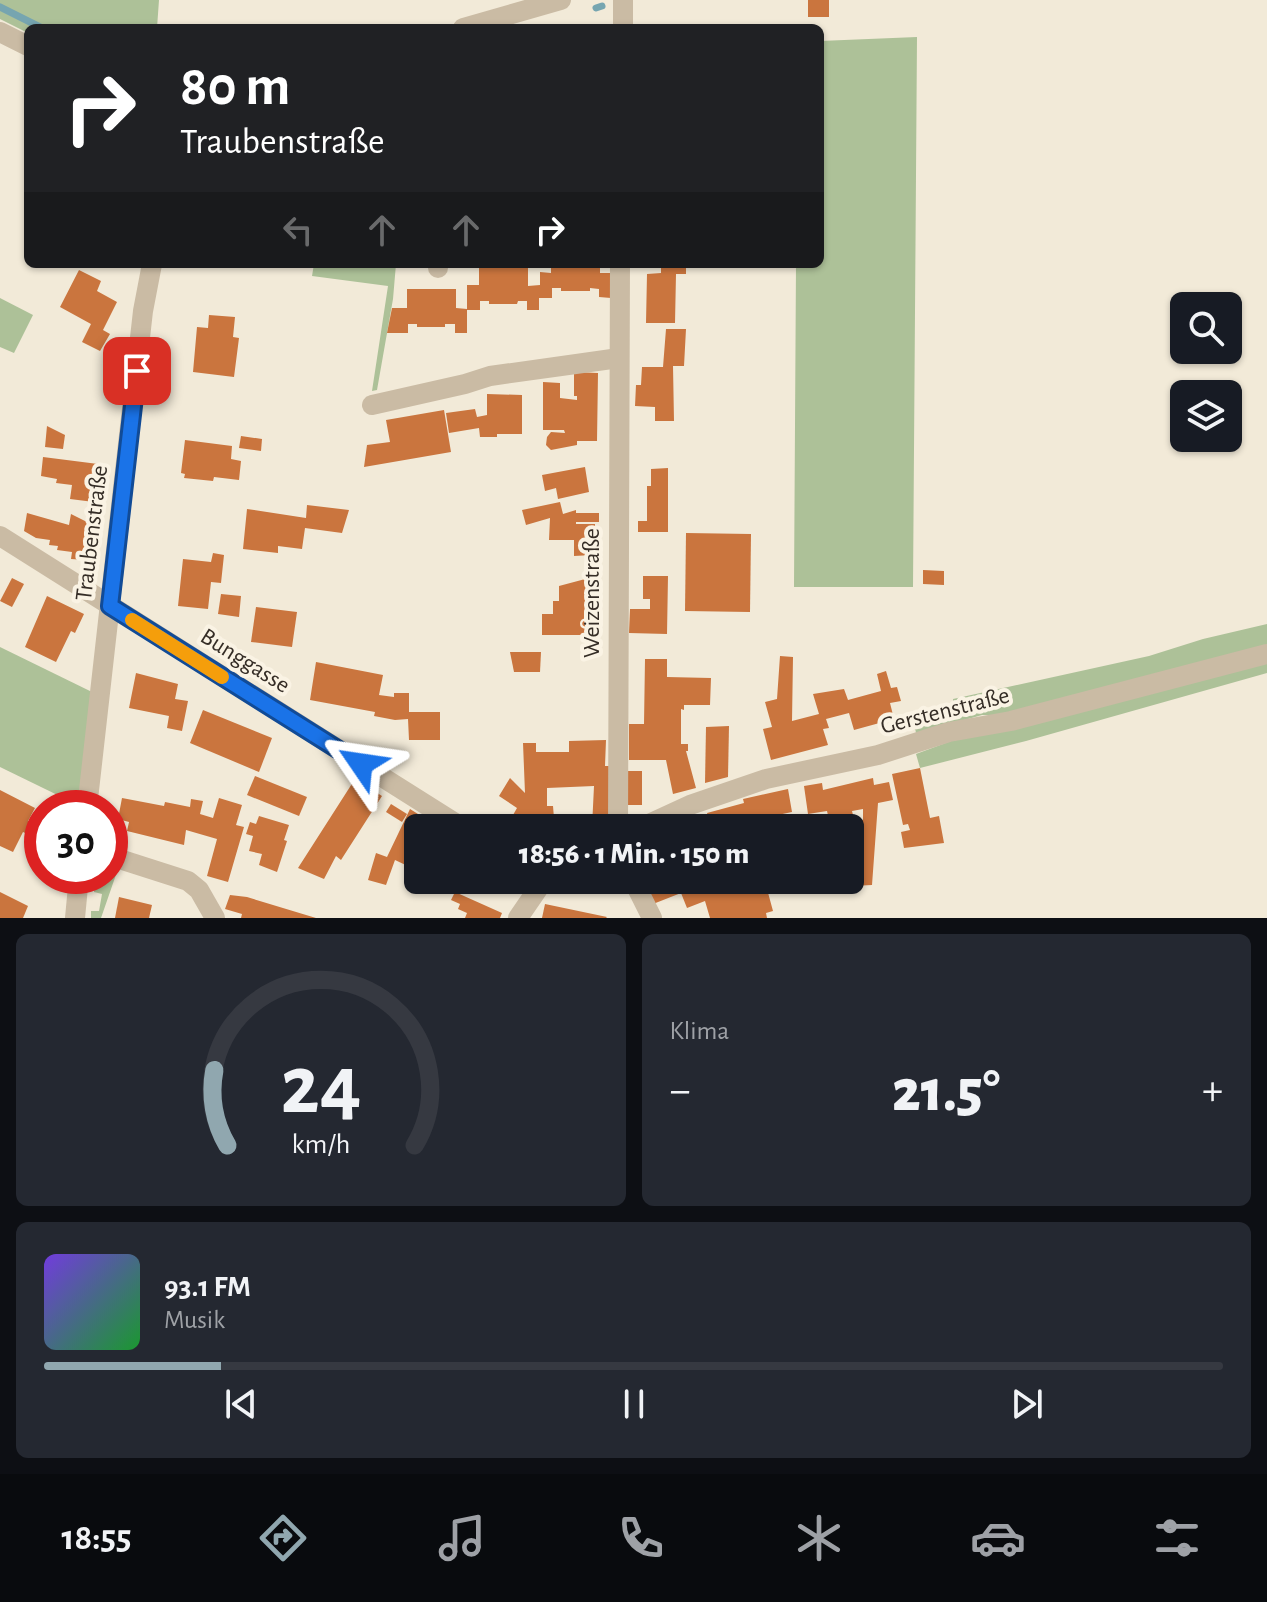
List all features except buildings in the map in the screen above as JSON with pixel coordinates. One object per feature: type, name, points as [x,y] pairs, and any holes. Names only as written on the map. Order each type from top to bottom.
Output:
[{"type":"street","points":[[477,24],[561,0]]},
{"type":"street","points":[[623,0],[623,24]]},
{"type":"street","points":[[0,32],[24,44]]},
{"type":"street","name":"Traubenstraße","points":[[89,790],[143,311],[151,268]]},
{"type":"street","name":"Weizenstraße","points":[[618,814],[620,268]]},
{"type":"street","points":[[372,405],[490,376],[619,358]]},
{"type":"street","name":"Bunggasse","points":[[0,536],[441,814]]},
{"type":"street","name":"Gerstenstraße","points":[[670,814],[766,779],[878,755],[949,732],[1011,721],[1267,654]]},
{"type":"street","points":[[128,862],[188,881],[199,890],[215,918]]},
{"type":"street","points":[[75,918],[77,894]]},
{"type":"street","points":[[518,918],[534,894]]},
{"type":"street","points":[[640,894],[652,918]]},
{"type":"green space","points":[[0,0],[159,0],[157,24],[24,24],[24,31],[0,19]]},
{"type":"green space","points":[[917,37],[913,587],[794,587],[796,268],[824,268],[824,41]]},
{"type":"green space","points":[[313,268],[396,268],[377,390],[372,391],[388,286],[312,276]]},
{"type":"green space","points":[[0,298],[33,315],[14,353],[0,347]]},
{"type":"green space","points":[[1267,624],[1267,646],[1015,715],[982,715],[916,733],[914,723],[953,714],[953,699],[1149,656]]},
{"type":"green space","points":[[0,647],[92,692],[82,790],[47,790],[0,767]]},
{"type":"green space","points":[[1267,660],[1267,673],[920,768],[916,754],[951,741],[994,733]]},
{"type":"green space","points":[[102,894],[109,894],[101,918],[91,918],[91,911],[99,911]]},
{"type":"waterway","points":[[596,8],[602,6]]},
{"type":"waterway","points":[[0,7],[34,24]]},
{"type":"slow traffic","points":[[132,620],[222,677]]},
{"type":"route","points":[[137,371],[110,606],[361,764]]}]
